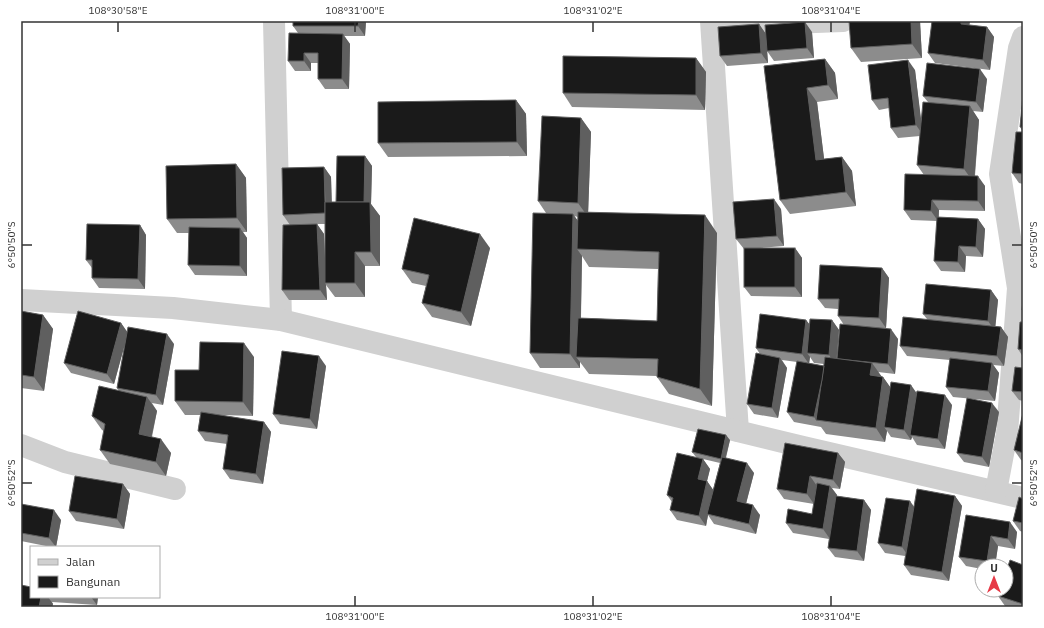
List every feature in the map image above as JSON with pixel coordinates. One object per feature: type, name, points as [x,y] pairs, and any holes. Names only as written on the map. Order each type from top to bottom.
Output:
[{"type":"street","points":[[274,21],[281,320]]},
{"type":"street","points":[[738,431],[712,23],[843,21]]},
{"type":"street","points":[[996,491],[1007,433],[1018,288],[1000,174],[1016,63],[1023,37]]},
{"type":"street","points":[[21,300],[173,308],[281,320],[738,431],[1023,498]]},
{"type":"street","points":[[21,445],[65,462],[175,489]]},
{"type":"building","points":[[293,21],[359,21],[358,26],[293,26]]},
{"type":"building","points":[[849,21],[911,21],[912,44],[851,48]]},
{"type":"building","points":[[932,21],[961,21],[961,24],[987,27],[983,60],[928,53]]},
{"type":"building","points":[[805,22],[807,48],[767,51],[765,25]]},
{"type":"building","points":[[759,24],[761,53],[720,56],[718,27]]},
{"type":"building","points":[[289,33],[343,34],[342,79],[318,79],[318,53],[304,53],[304,61],[288,61]]},
{"type":"building","points":[[563,56],[696,58],[696,95],[563,93]]},
{"type":"building","points":[[825,59],[828,85],[807,88],[816,160],[842,157],[846,192],[780,200],[764,66]]},
{"type":"building","points":[[908,60],[916,125],[891,128],[888,98],[872,100],[868,65]]},
{"type":"building","points":[[927,63],[980,69],[976,102],[923,96]]},
{"type":"building","points":[[1023,94],[1023,127],[1020,127]]},
{"type":"building","points":[[516,100],[517,142],[378,143],[378,102]]},
{"type":"building","points":[[923,102],[970,106],[964,169],[917,165]]},
{"type":"building","points":[[542,116],[581,118],[578,203],[538,201]]},
{"type":"building","points":[[1016,132],[1023,132],[1023,174],[1012,173]]},
{"type":"building","points":[[337,156],[365,156],[364,202],[336,202]]},
{"type":"building","points":[[236,164],[237,218],[167,219],[166,166]]},
{"type":"building","points":[[324,167],[325,213],[283,215],[282,168]]},
{"type":"building","points":[[905,174],[978,176],[978,201],[932,200],[931,211],[904,210]]},
{"type":"building","points":[[774,199],[777,236],[736,239],[733,202]]},
{"type":"building","points":[[325,202],[370,202],[371,252],[355,252],[355,283],[325,283]]},
{"type":"building","points":[[578,212],[705,215],[700,389],[657,377],[658,359],[576,357],[578,318],[657,321],[659,252],[577,249]]},
{"type":"building","points":[[533,213],[573,214],[570,354],[530,353]]},
{"type":"building","points":[[937,217],[978,219],[976,247],[959,246],[958,262],[934,261]]},
{"type":"building","points":[[414,218],[480,234],[461,312],[422,303],[429,275],[402,269]]},
{"type":"building","points":[[87,224],[140,225],[138,279],[92,278],[92,260],[86,260]]},
{"type":"building","points":[[317,224],[320,290],[282,290],[283,225]]},
{"type":"building","points":[[189,227],[240,228],[240,266],[188,265]]},
{"type":"building","points":[[744,248],[795,248],[795,287],[744,287]]},
{"type":"building","points":[[820,265],[882,268],[879,318],[838,316],[839,299],[818,299]]},
{"type":"building","points":[[926,284],[991,290],[988,321],[923,314]]},
{"type":"building","points":[[21,311],[43,315],[34,377],[21,375]]},
{"type":"building","points":[[78,311],[121,323],[107,374],[64,363]]},
{"type":"building","points":[[760,314],[806,320],[802,354],[756,348]]},
{"type":"building","points":[[903,317],[1001,327],[997,356],[900,346]]},
{"type":"building","points":[[810,319],[832,320],[829,355],[807,353]]},
{"type":"building","points":[[1020,322],[1023,322],[1023,350],[1018,349]]},
{"type":"building","points":[[840,324],[891,329],[888,364],[837,359]]},
{"type":"building","points":[[128,327],[167,334],[156,395],[117,388]]},
{"type":"building","points":[[200,342],[244,343],[243,402],[175,401],[175,370],[199,370]]},
{"type":"building","points":[[282,351],[319,356],[310,419],[273,414]]},
{"type":"building","points":[[756,353],[780,358],[772,408],[747,404]]},
{"type":"building","points":[[825,357],[872,363],[870,375],[883,377],[876,428],[816,420]]},
{"type":"building","points":[[950,358],[992,363],[988,391],[946,387]]},
{"type":"building","points":[[797,361],[824,366],[814,417],[787,412]]},
{"type":"building","points":[[1015,367],[1023,368],[1023,392],[1012,391]]},
{"type":"building","points":[[891,382],[911,385],[904,430],[884,427]]},
{"type":"building","points":[[99,386],[147,397],[139,434],[161,439],[156,462],[100,450],[105,424],[92,416]]},
{"type":"building","points":[[917,391],[945,395],[938,439],[910,435]]},
{"type":"building","points":[[967,398],[992,403],[982,457],[957,453]]},
{"type":"building","points":[[201,412],[264,422],[256,474],[223,469],[228,435],[198,431]]},
{"type":"building","points":[[1023,413],[1023,453],[1014,450]]},
{"type":"building","points":[[698,429],[726,435],[721,459],[692,452]]},
{"type":"building","points":[[785,443],[838,453],[833,480],[810,476],[807,494],[777,489]]},
{"type":"building","points":[[677,453],[703,459],[698,479],[707,481],[699,516],[670,510],[673,498],[667,495]]},
{"type":"building","points":[[722,457],[747,463],[737,501],[753,505],[749,524],[707,514]]},
{"type":"building","points":[[75,476],[123,484],[117,519],[69,511]]},
{"type":"building","points":[[817,483],[830,486],[823,529],[786,523],[788,509],[812,514]]},
{"type":"building","points":[[917,489],[955,496],[942,572],[904,565]]},
{"type":"building","points":[[836,496],[864,500],[857,551],[828,548]]},
{"type":"building","points":[[1019,497],[1023,499],[1023,523],[1013,521]]},
{"type":"building","points":[[886,498],[910,501],[902,547],[878,543]]},
{"type":"building","points":[[21,504],[54,510],[49,538],[21,533]]},
{"type":"building","points":[[966,515],[1010,522],[1008,539],[991,536],[987,558],[974,559],[959,557]]},
{"type":"building","points":[[1014,562],[1023,565],[1023,604],[1004,598],[1014,598]]},
{"type":"building","points":[[21,585],[30,587],[30,598],[41,598],[39,607],[21,607]]}]
